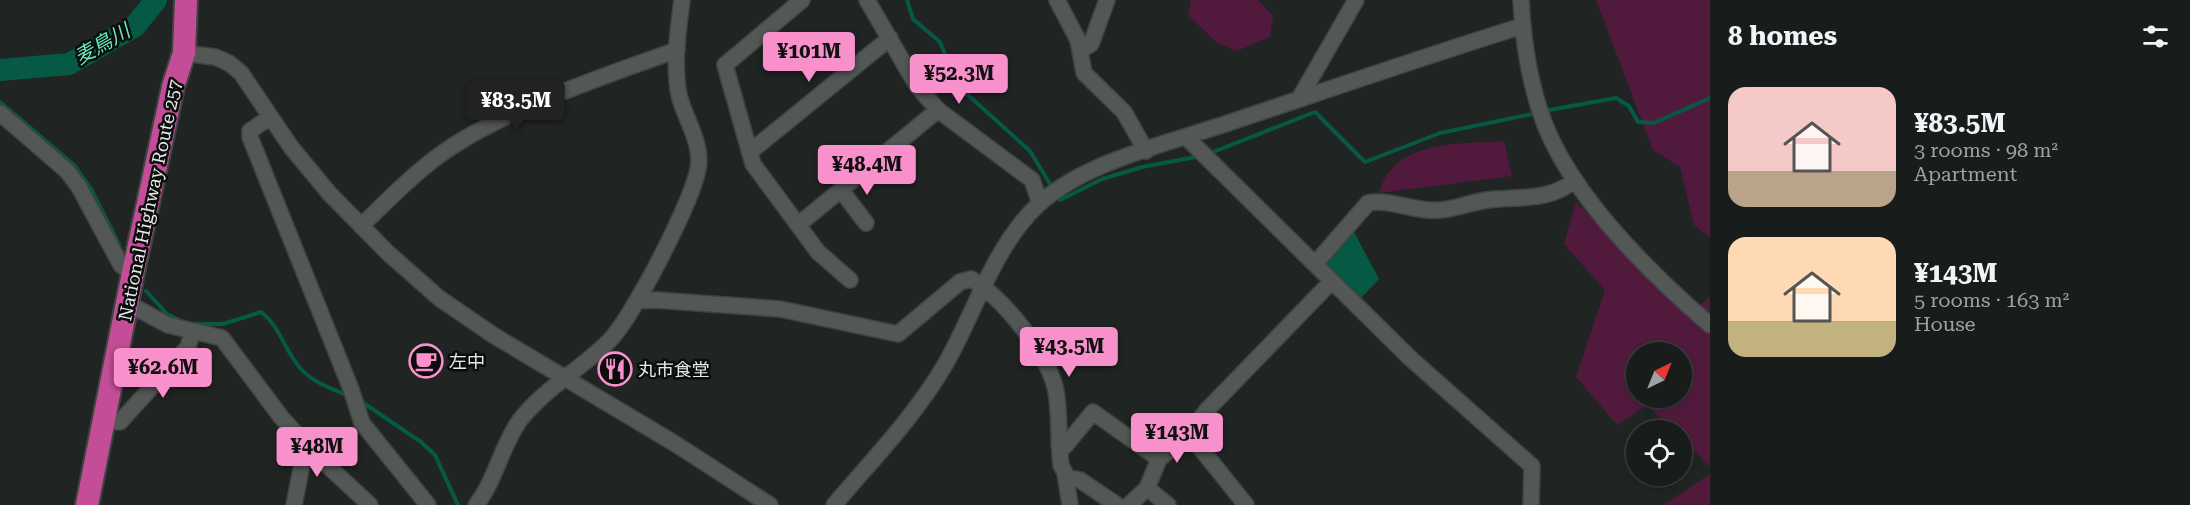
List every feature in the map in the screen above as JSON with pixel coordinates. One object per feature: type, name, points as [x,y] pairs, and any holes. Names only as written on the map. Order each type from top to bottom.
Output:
[{"type":"highway","name":"National Highway Route 257","points":[[87,505],[133,273],[173,87],[184,53],[186,0]]},
{"type":"street","points":[[476,505],[486,493],[519,421],[544,393],[607,343],[625,324],[684,206],[699,169],[698,150],[679,95],[677,50],[682,0]]},
{"type":"street","points":[[802,0],[725,65],[753,164],[818,252],[850,279]]},
{"type":"street","points":[[867,0],[917,86],[938,110],[1032,180],[1040,203]]},
{"type":"street","points":[[1057,0],[1078,40],[1084,73],[1124,112],[1146,151]]},
{"type":"street","points":[[1080,51],[1091,44],[1107,0]]},
{"type":"street","points":[[1299,99],[1356,0]]},
{"type":"street","points":[[1521,0],[1522,26],[1538,105],[1555,146],[1575,180],[1605,219],[1710,325]]},
{"type":"street","points":[[834,505],[892,439],[935,381],[1006,245],[1040,203],[1093,171],[1146,151],[1412,60],[1522,26]]},
{"type":"street","points":[[750,152],[890,38]]},
{"type":"street","points":[[361,226],[428,163],[466,138],[607,75],[677,50]]},
{"type":"street","points":[[184,53],[215,57],[229,63],[241,73],[270,117],[329,193],[439,298],[493,335],[565,377],[770,505]]},
{"type":"street","points":[[798,225],[938,110]]},
{"type":"street","points":[[0,113],[67,171],[79,187],[121,265],[133,273]]},
{"type":"street","points":[[270,117],[250,131],[250,137],[362,423],[428,505]]},
{"type":"street","points":[[1187,138],[1410,358],[1532,466],[1531,505]]},
{"type":"street","points":[[1315,264],[1368,203],[1379,202],[1428,210],[1451,209],[1485,200],[1554,194],[1575,180]]},
{"type":"street","points":[[841,190],[866,223]]},
{"type":"street","points":[[637,301],[656,300],[780,309],[898,334],[965,279],[983,287],[1031,340],[1044,359],[1056,392],[1060,465],[1066,478],[1070,505]]},
{"type":"street","points":[[1129,505],[1147,488],[1159,459],[1189,434],[1207,410],[1332,281]]},
{"type":"street","points":[[127,303],[168,325],[192,333],[213,334],[222,338],[280,417],[370,505]]},
{"type":"street","points":[[104,421],[120,422],[188,347],[192,333]]},
{"type":"street","points":[[1059,446],[1065,446],[1093,412],[1159,459]]},
{"type":"street","points":[[1189,434],[1246,505]]},
{"type":"street","points":[[294,505],[306,444]]},
{"type":"street","points":[[1066,478],[1080,480],[1117,505]]},
{"type":"street","points":[[1147,488],[1168,505]]},
{"type":"shaded area","points":[[1191,0],[1258,0],[1273,16],[1270,37],[1237,51],[1217,43],[1188,15]]},
{"type":"shaded area","points":[[1596,0],[1710,0],[1710,237],[1694,225],[1680,167],[1653,150]]},
{"type":"shaded area","points":[[1504,141],[1512,176],[1379,193],[1389,172],[1412,154],[1442,146]]},
{"type":"shaded area","points":[[1576,202],[1689,316],[1710,296],[1710,467],[1692,449],[1692,420],[1663,420],[1650,408],[1692,408],[1692,342],[1626,342],[1626,408],[1642,408],[1617,425],[1576,377],[1605,290],[1564,244]]},
{"type":"shaded area","points":[[1352,228],[1379,279],[1361,298],[1356,297],[1326,268],[1327,258]]},
{"type":"shaded area","points":[[1710,474],[1710,505],[1664,505]]},
{"type":"waterway","name":"麦鳥川","points":[[0,70],[69,64],[135,26],[156,0]]},
{"type":"waterway","points":[[907,0],[913,19],[940,42],[958,86],[1030,151],[1053,189]]},
{"type":"waterway","points":[[1544,111],[1616,98],[1629,106],[1638,122],[1654,123],[1710,98]]},
{"type":"waterway","points":[[0,102],[74,165],[91,189],[119,244]]},
{"type":"waterway","points":[[1208,154],[1315,112],[1365,162],[1440,133],[1537,113]]},
{"type":"waterway","points":[[1057,195],[1060,200],[1102,179],[1142,167],[1201,156]]},
{"type":"waterway","points":[[146,291],[167,314],[183,322]]},
{"type":"waterway","points":[[196,324],[223,324],[261,312],[273,324],[295,362],[306,374],[349,396]]},
{"type":"waterway","points":[[362,402],[421,442],[435,455],[458,505]]},
{"type":"place","name":"左中","points":[[426,361]]},
{"type":"place","name":"丸市食堂","points":[[615,369]]}]
